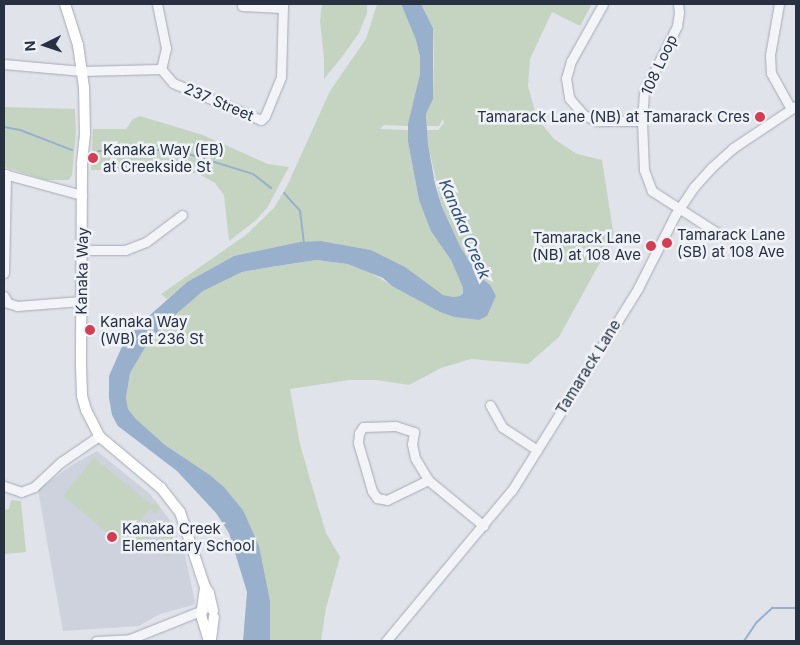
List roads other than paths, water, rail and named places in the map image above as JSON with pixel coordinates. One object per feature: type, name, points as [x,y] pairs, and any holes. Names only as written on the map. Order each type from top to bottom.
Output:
[{"type":"main road","name":"Kanaka Way","points":[[65,4],[75,31],[82,70],[85,126],[82,195],[82,396],[88,417],[99,436],[172,499],[185,524],[205,587],[209,593],[210,641]]},
{"type":"street","points":[[4,64],[82,70],[161,69],[166,48],[157,4]]},
{"type":"street","points":[[603,4],[570,61],[566,78],[569,98],[579,111],[597,121],[642,121]]},
{"type":"street","name":"108 Loop","points":[[678,4],[677,26],[644,92],[642,121],[644,170],[652,191],[678,210],[722,236]]},
{"type":"street","points":[[779,4],[772,45],[771,73],[794,108]]},
{"type":"street","points":[[242,6],[282,6]]},
{"type":"street","name":"237 Street","points":[[161,69],[172,83],[261,120],[266,113],[281,77],[282,6]]},
{"type":"street","name":"Tamarack Lane","points":[[386,641],[484,526],[512,490],[641,284],[678,210],[700,179],[724,156],[794,108]]},
{"type":"street","points":[[4,273],[5,174],[82,195]]},
{"type":"street","points":[[82,250],[125,250],[146,242],[182,215]]},
{"type":"street","points":[[6,299],[17,306],[81,301]]},
{"type":"street","points":[[490,404],[502,427],[537,450]]},
{"type":"street","points":[[428,480],[387,500],[377,498],[372,491],[358,442],[359,433],[364,427],[395,426],[416,432],[412,444],[415,458],[428,480],[484,526]]},
{"type":"street","points":[[4,486],[21,492],[34,487],[61,462],[99,436]]},
{"type":"street","points":[[96,641],[130,640],[184,617],[208,614]]},
{"type":"water","points":[[401,4],[421,4],[433,28],[433,99],[426,114],[428,144],[435,184],[442,207],[461,248],[479,276],[490,285],[496,296],[487,316],[479,320],[454,317],[440,312],[392,286],[383,278],[348,264],[316,260],[271,267],[242,272],[203,291],[166,323],[149,341],[130,373],[126,398],[128,409],[136,419],[165,445],[210,475],[224,487],[243,510],[259,546],[270,601],[270,641],[243,641],[247,592],[229,533],[216,513],[177,471],[118,426],[112,415],[109,398],[109,376],[124,342],[140,324],[187,282],[234,256],[300,242],[321,241],[371,250],[405,267],[443,295],[454,297],[460,296],[463,293],[463,288],[451,260],[431,231],[419,200],[408,142],[408,124],[420,74],[420,57],[416,40]]},
{"type":"waterway","points":[[4,127],[20,130],[72,150]]},
{"type":"waterway","points":[[98,151],[162,150],[182,152],[253,174],[271,188]]},
{"type":"waterway","points":[[284,193],[300,211],[304,245]]},
{"type":"waterway","points":[[744,641],[757,622],[772,608],[796,608]]},
{"type":"place","name":"Tamarack Lane (NB) at Tamarack Cres","points":[[760,117]]},
{"type":"place","name":"Kanaka Way (EB) at Creekside St","points":[[93,158]]},
{"type":"place","name":"Tamarack Lane (SB) at 108 Ave","points":[[667,243]]},
{"type":"place","name":"Tamarack Lane (NB) at 108 Ave","points":[[651,246]]},
{"type":"place","name":"Kanaka Way (WB) at 236 St","points":[[90,330]]},
{"type":"place","name":"Kanaka Creek Elementary School","points":[[112,537]]},
{"type":"water label","name":"Kanaka Creek","points":[[465,229]]}]
